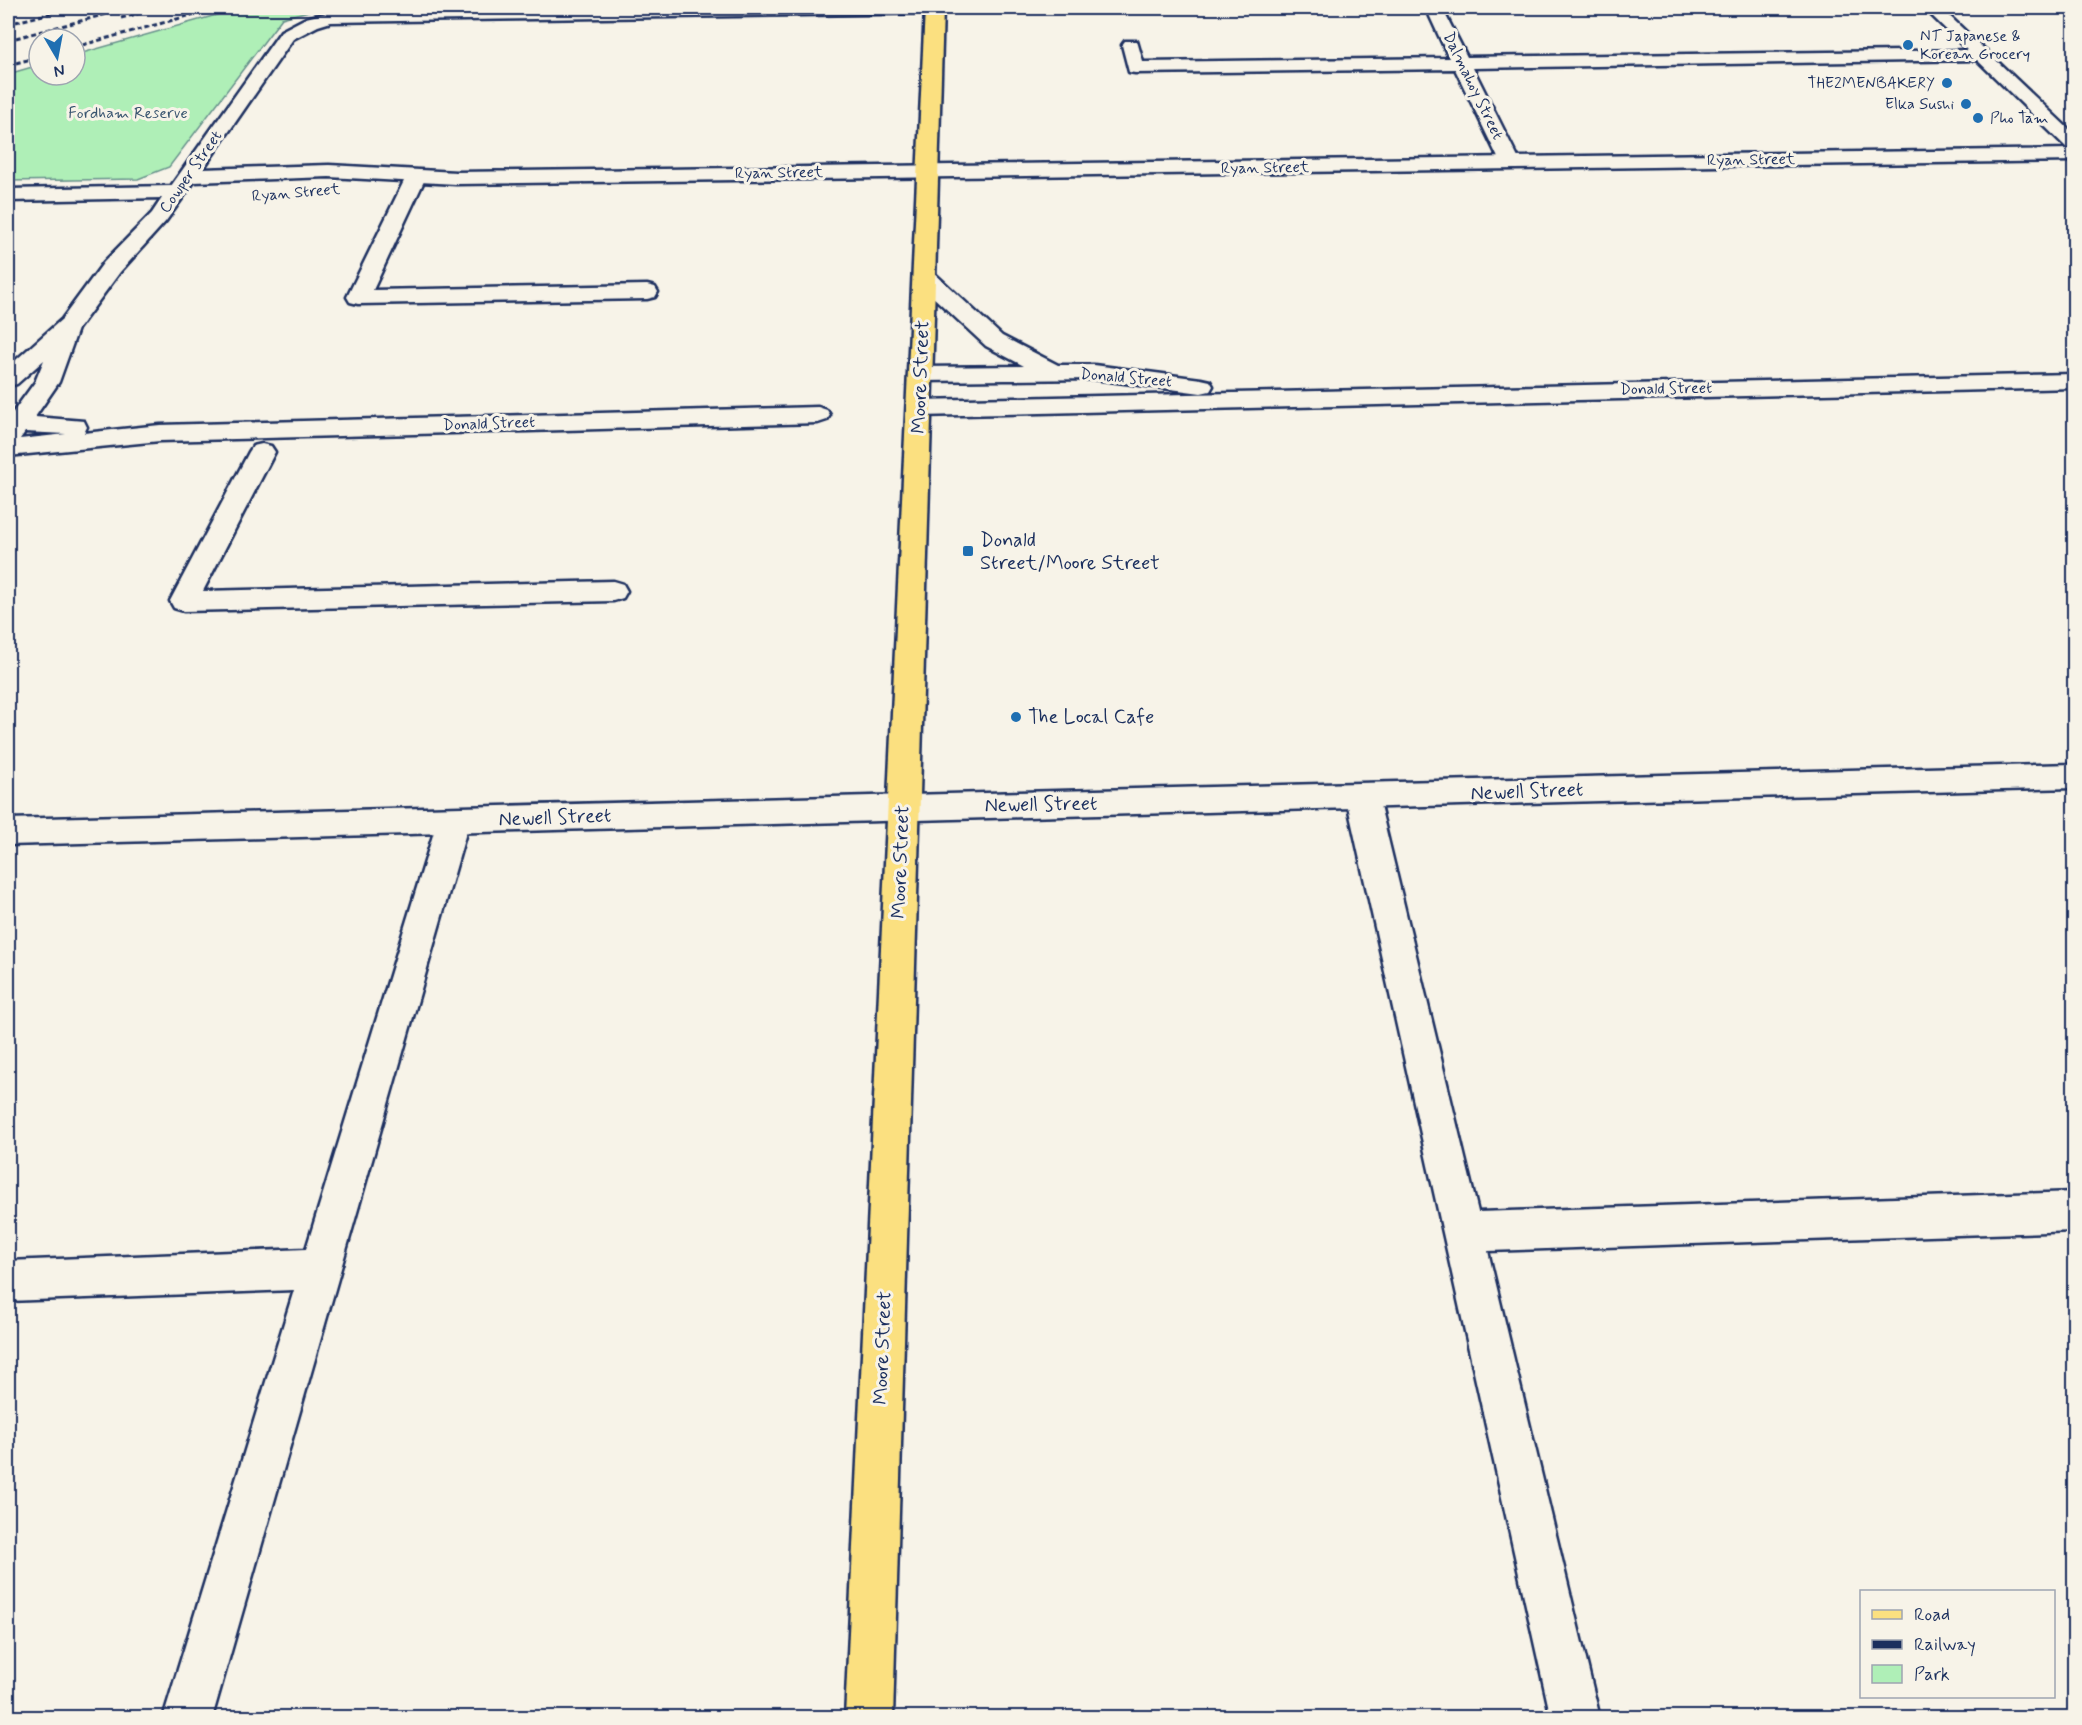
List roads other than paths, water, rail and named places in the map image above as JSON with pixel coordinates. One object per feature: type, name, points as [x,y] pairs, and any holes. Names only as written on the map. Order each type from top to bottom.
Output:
[{"type":"main road","name":"Moore Street","points":[[869,1718],[934,8]]},
{"type":"street","name":"Cowper Street","points":[[8,379],[70,324],[112,267],[183,191],[287,35],[312,22],[332,17],[639,10],[934,8]]},
{"type":"street","name":"Dalmahoy Street","points":[[1434,8],[1511,164]]},
{"type":"street","points":[[1932,8],[2074,144]]},
{"type":"street","points":[[1131,45],[1135,68],[1981,55]]},
{"type":"street","name":"Ryan Street","points":[[314,192],[456,178],[2074,155]]},
{"type":"street","name":"Ryan Street","points":[[8,195],[183,191],[329,171],[456,178]]},
{"type":"street","points":[[414,181],[358,297],[648,292]]},
{"type":"street","points":[[924,276],[994,340],[1033,363],[1061,372]]},
{"type":"street","name":"Cowper Street","points":[[11,428],[46,382],[70,324]]},
{"type":"street","name":"Donald Street","points":[[921,374],[1111,373],[1293,399]]},
{"type":"street","name":"Donald Street","points":[[2040,380],[2074,373]]},
{"type":"street","name":"Donald Street","points":[[920,408],[2074,381]]},
{"type":"street","name":"Donald Street","points":[[11,428],[160,433],[818,415]]},
{"type":"street","name":"Donald Street","points":[[8,448],[160,433]]},
{"type":"street","points":[[261,452],[184,601],[613,591]]},
{"type":"street","name":"Newell Street","points":[[8,832],[453,822],[2074,776]]},
{"type":"street","points":[[1362,797],[1576,1718]]},
{"type":"street","points":[[187,1718],[453,822]]},
{"type":"street","points":[[1463,1232],[2074,1211]]},
{"type":"street","points":[[8,1281],[320,1269]]},
{"type":"railway","points":[[8,24],[71,8]]},
{"type":"railway","points":[[8,40],[130,8]]},
{"type":"railway","points":[[121,18],[159,8]]},
{"type":"railway","points":[[87,44],[217,8]]},
{"type":"railway","points":[[8,65],[27,60]]},
{"type":"place","name":"NT Japanese & Korean Grocery","points":[[1908,45]]},
{"type":"place","name":"THE2MENBAKERY","points":[[1947,83]]},
{"type":"place","name":"Elka Sushi","points":[[1966,104]]},
{"type":"place","name":"Pho Tam","points":[[1978,118]]},
{"type":"place","name":"Donald Street/Moore Street","points":[[968,551]]},
{"type":"place","name":"The Local Cafe","points":[[1016,717]]},
{"type":"park label","name":"Fordham Reserve","points":[[128,113]]}]
